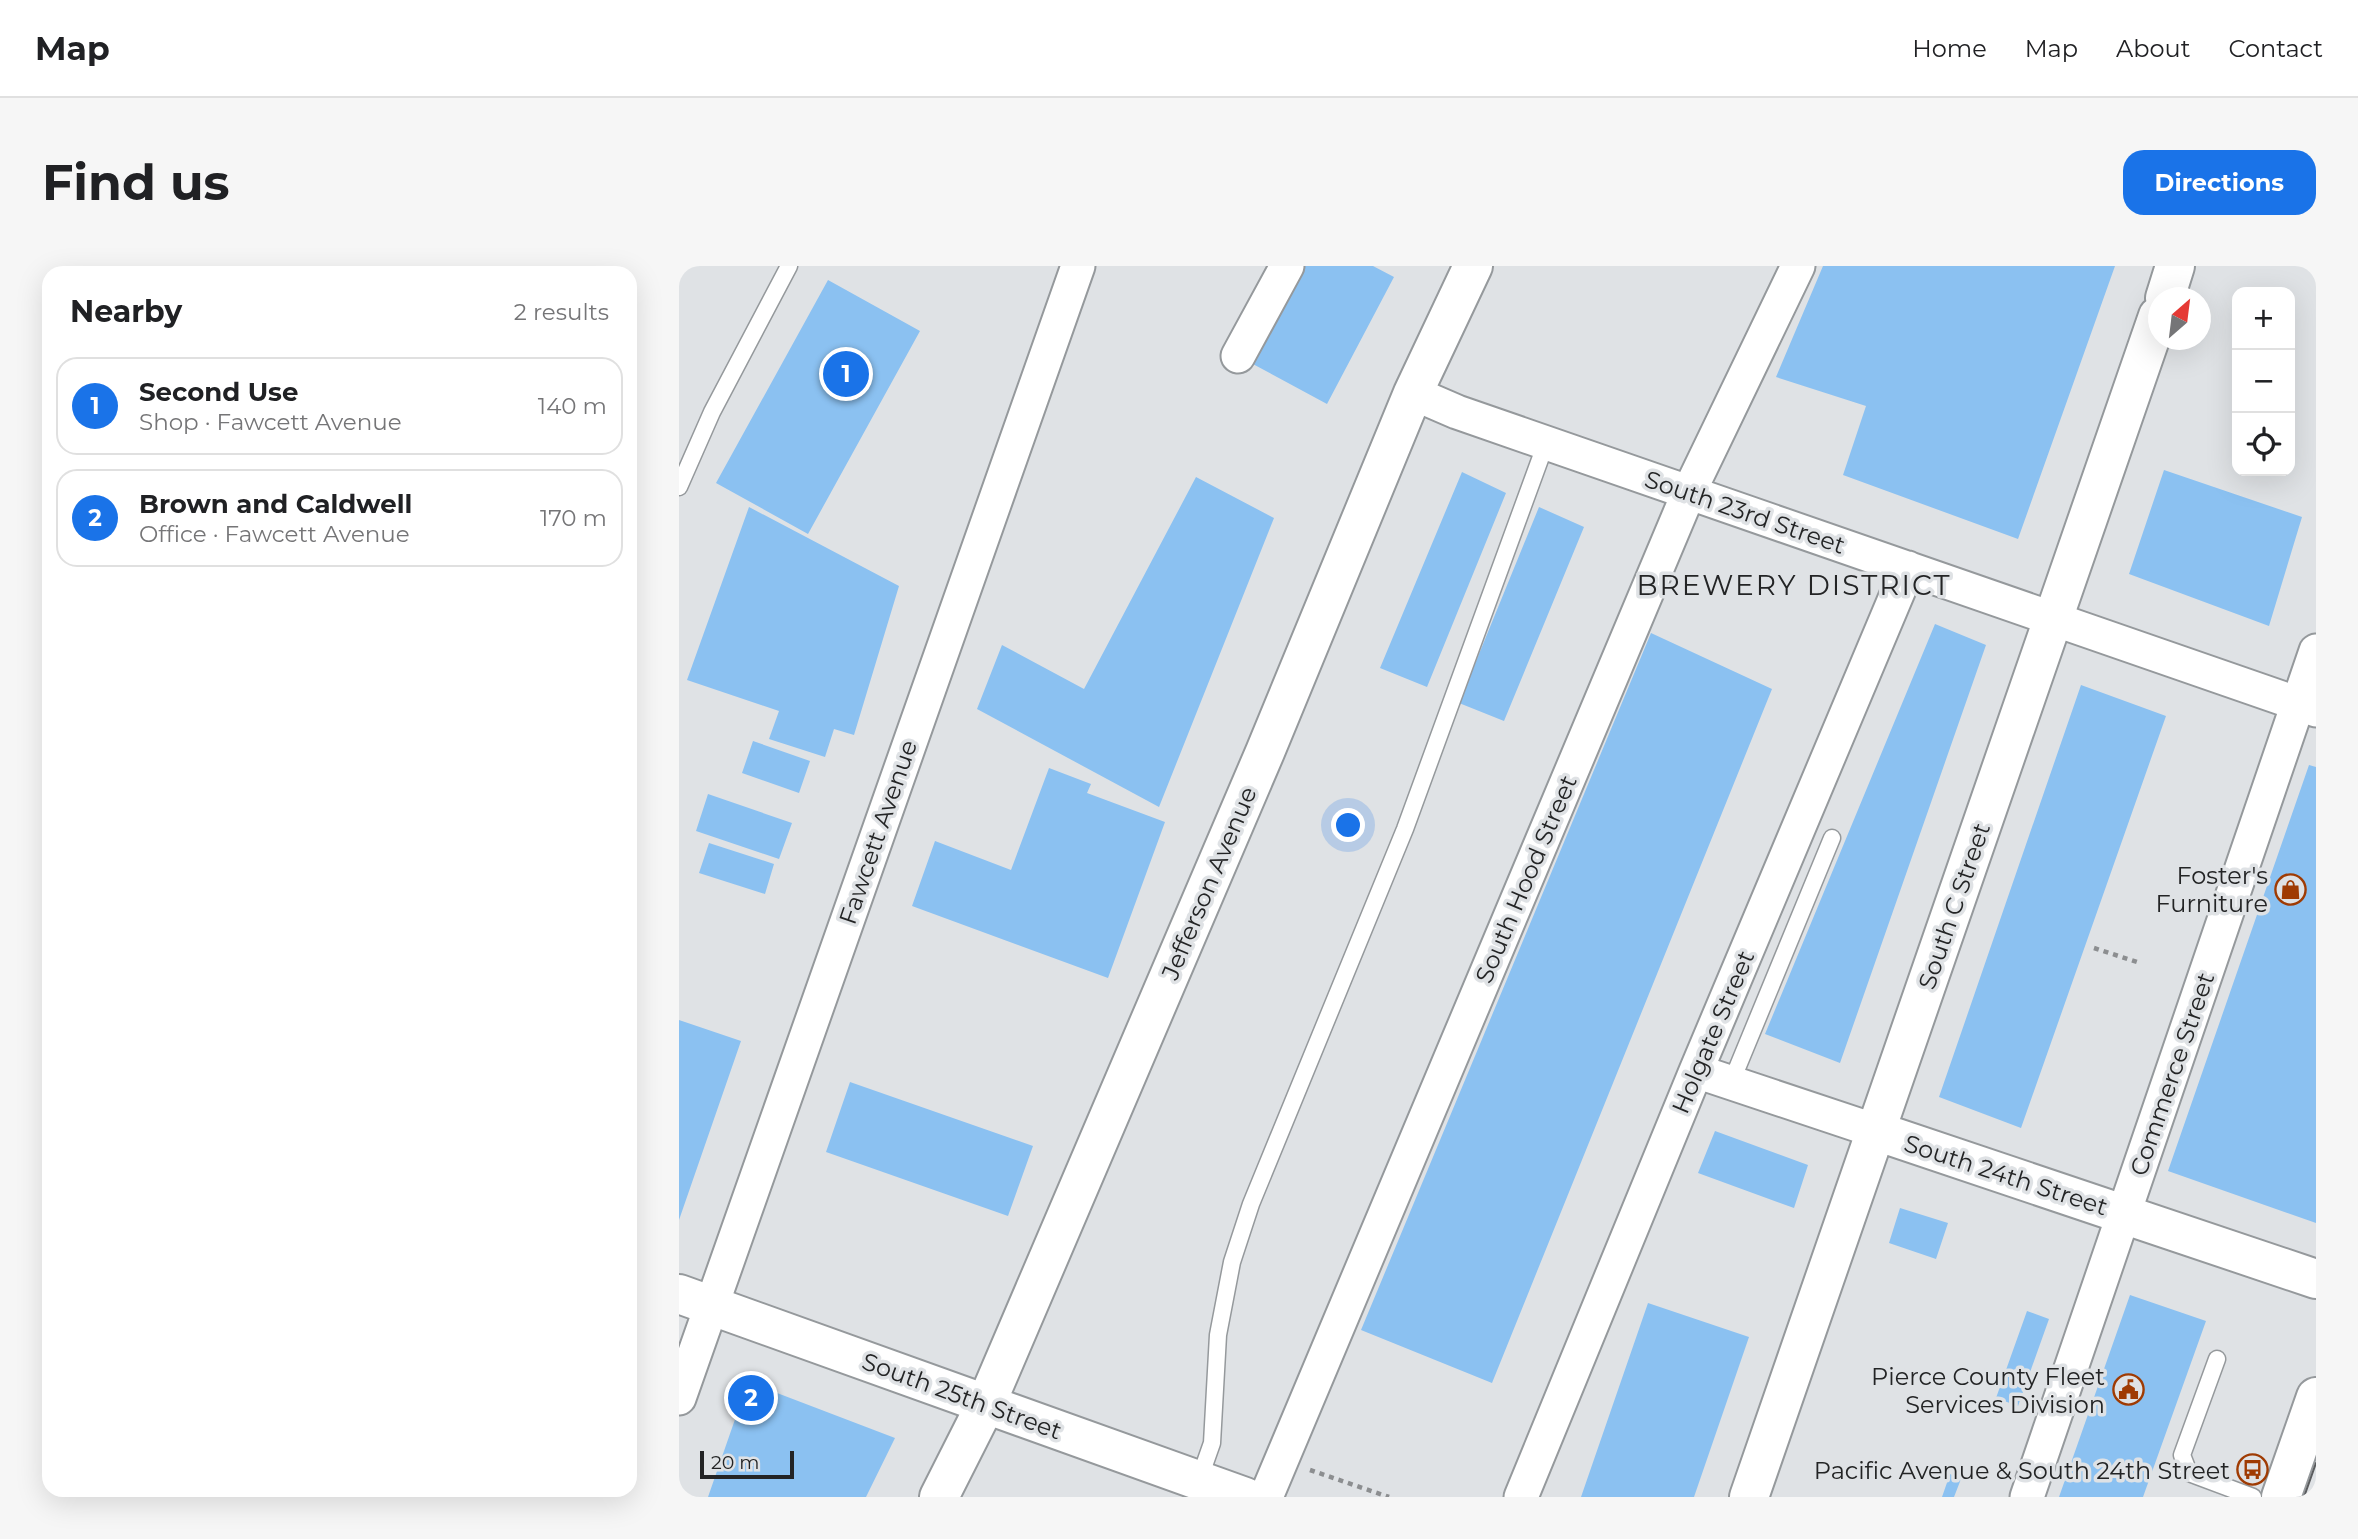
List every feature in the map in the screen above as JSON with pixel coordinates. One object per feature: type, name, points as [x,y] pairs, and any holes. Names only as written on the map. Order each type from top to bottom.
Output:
[{"type":"street","name":"Fawcett Avenue","points":[[679,1398],[695,1300],[1078,266]]},
{"type":"street","points":[[1238,356],[1287,266]]},
{"type":"street","name":"Jefferson Avenue","points":[[939,1497],[986,1404],[1265,752],[1413,393],[1473,266]]},
{"type":"street","name":"South Hood Street","points":[[1266,1497],[1689,492],[1798,266]]},
{"type":"street","points":[[2168,287],[2175,266]]},
{"type":"street","name":"South C Street","points":[[1749,1497],[2148,345]]},
{"type":"street","name":"South 23rd Street","points":[[1413,393],[1457,412],[2307,707]]},
{"type":"street","name":"Holgate Street","points":[[1521,1497],[1907,568]]},
{"type":"street","name":"Commerce Street","points":[[2027,1497],[2124,1214],[2307,707],[2316,651]]},
{"type":"street","name":"South 24th Street","points":[[1696,1071],[2316,1279]]},
{"type":"street","name":"South 25th Street","points":[[695,1300],[1245,1497]]},
{"type":"street","points":[[2281,1497],[2316,1397]]},
{"type":"lane","points":[[679,487],[712,412],[789,266]]},
{"type":"lane","points":[[1199,1480],[1212,1443],[1220,1323],[1232,1262],[1251,1204],[1405,829],[1546,443]]},
{"type":"lane","points":[[1731,1083],[1832,838]]},
{"type":"lane","points":[[2217,1359],[2182,1455],[2189,1473],[2253,1497]]},
{"type":"path","points":[[2095,948],[2137,962]]},
{"type":"path","points":[[1282,1460],[1389,1497]]},
{"type":"building","points":[[1302,266],[1373,266],[1394,277],[1327,404],[1251,363]]},
{"type":"building","points":[[1823,266],[2115,266],[2018,539],[1843,475],[1866,406],[1776,377]]},
{"type":"building","points":[[828,280],[920,331],[808,534],[716,483]]},
{"type":"building","points":[[2164,470],[2302,517],[2269,626],[2129,574]]},
{"type":"building","points":[[1462,472],[1506,493],[1427,687],[1380,668]]},
{"type":"building","points":[[1196,477],[1274,518],[1159,807],[977,709],[1002,645],[1084,689]]},
{"type":"building","points":[[749,507],[899,586],[854,735],[834,729],[825,757],[769,739],[779,711],[687,680]]},
{"type":"building","points":[[1539,507],[1584,527],[1504,721],[1459,703]]},
{"type":"building","points":[[1935,624],[1986,645],[1840,1063],[1765,1034]]},
{"type":"building","points":[[1651,633],[1772,689],[1492,1383],[1361,1330]]},
{"type":"building","points":[[2081,685],[2166,716],[2021,1128],[1939,1097]]},
{"type":"building","points":[[753,741],[810,761],[799,793],[742,773]]},
{"type":"building","points":[[2309,765],[2316,767],[2316,1223],[2168,1171]]},
{"type":"building","points":[[1049,768],[1091,784],[1087,793],[1165,822],[1108,978],[912,906],[935,841],[1011,870]]},
{"type":"building","points":[[708,794],[792,823],[779,859],[696,831]]},
{"type":"building","points":[[709,843],[774,864],[765,894],[699,873]]},
{"type":"building","points":[[679,1020],[741,1041],[679,1220]]},
{"type":"building","points":[[850,1082],[1033,1146],[1008,1216],[826,1152]]},
{"type":"building","points":[[1715,1131],[1808,1165],[1794,1208],[1698,1173]]},
{"type":"building","points":[[1900,1208],[1948,1223],[1936,1259],[1889,1243]]},
{"type":"building","points":[[2130,1295],[2206,1321],[2143,1497],[2059,1497]]},
{"type":"building","points":[[1648,1303],[1749,1337],[1694,1497],[1581,1497]]},
{"type":"building","points":[[2027,1311],[2049,1319],[2018,1406],[1996,1398]]},
{"type":"building","points":[[748,1382],[895,1438],[866,1497],[708,1497]]},
{"type":"building","points":[[1950,1474],[1961,1479],[1954,1497],[1942,1497]]},
{"type":"tram line","points":[[2304,1497],[2316,1463]]},
{"type":"place","name":"Second Use","points":[[846,374]]},
{"type":"place","name":"Foster's Furniture","points":[[2291,889]]},
{"type":"place","name":"Pierce County Fleet Services Division","points":[[2128,1390]]},
{"type":"place","name":"Brown and Caldwell","points":[[751,1398]]},
{"type":"place","name":"Pacific Avenue & South 24th Street","points":[[2253,1470]]},
{"type":"district","name":"BREWERY DISTRICT","points":[[1794,585]]}]
